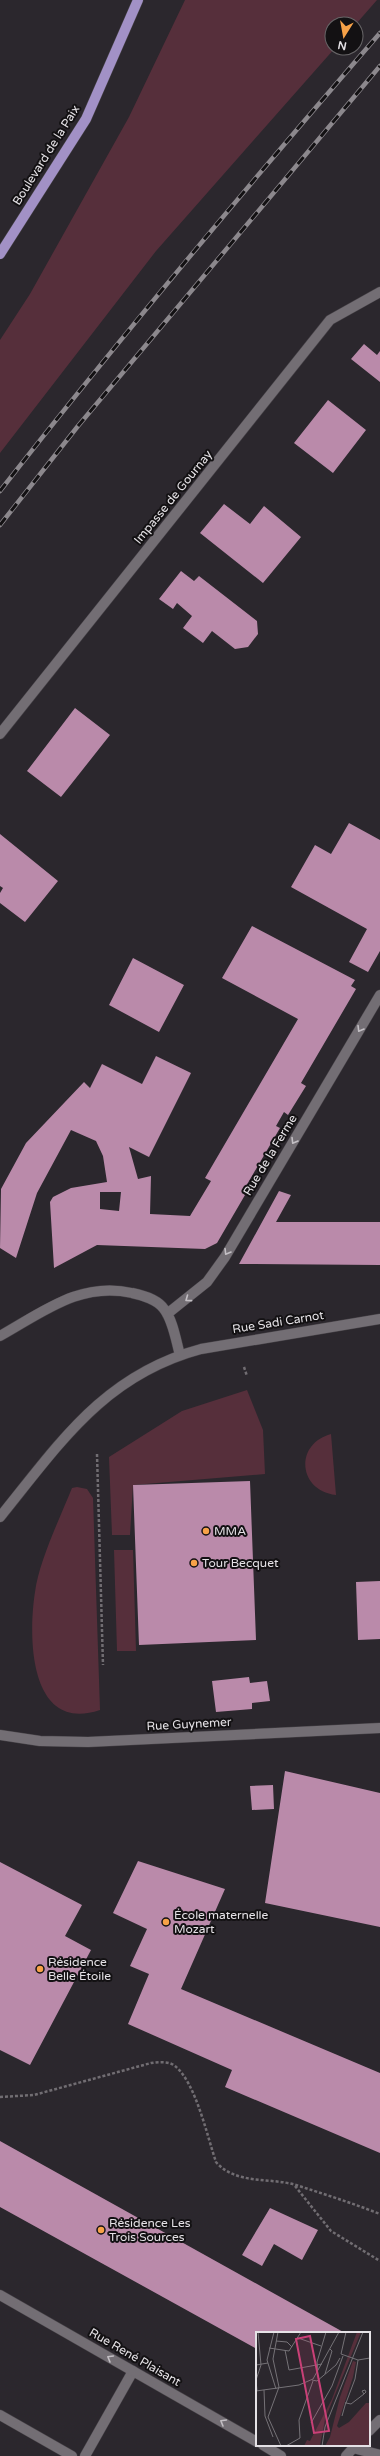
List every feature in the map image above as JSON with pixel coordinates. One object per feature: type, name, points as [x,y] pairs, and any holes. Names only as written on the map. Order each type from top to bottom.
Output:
[{"type":"main road","name":"Boulevard de la Paix","points":[[0,254],[86,118],[138,0]]},
{"type":"street","name":"Impasse de Gournay","points":[[0,734],[330,320],[380,292]]},
{"type":"street","name":"Rue de la Ferme","points":[[167,1314],[207,1282],[224,1257],[380,995]]},
{"type":"street","points":[[0,1336],[62,1301],[86,1291],[118,1289],[143,1295],[164,1308],[180,1355]]},
{"type":"street","name":"Rue Sadi Carnot","points":[[0,1517],[88,1412],[143,1371],[180,1355],[238,1342],[380,1319]]},
{"type":"street","name":"Rue Guynemer","points":[[0,1735],[40,1741],[88,1742],[380,1728]]},
{"type":"street","name":"Rue René Plaisant","points":[[0,2295],[256,2441]]},
{"type":"street","points":[[85,2456],[133,2371]]},
{"type":"street","points":[[0,2415],[72,2456]]},
{"type":"street","points":[[370,2430],[380,2420]]},
{"type":"street","points":[[265,2446],[281,2456]]},
{"type":"street","points":[[351,2450],[380,2456]]},
{"type":"path","points":[[97,1454],[103,1665]]},
{"type":"path","points":[[0,2096],[34,2095],[151,2063],[168,2063],[175,2065],[188,2083],[216,2162],[224,2171],[253,2180],[294,2185],[380,2214]]},
{"type":"path","points":[[294,2185],[331,2231],[380,2261]]},
{"type":"shaded area","points":[[185,0],[377,0],[363,16],[324,16],[324,56],[328,56],[156,251],[0,453],[0,340],[30,294],[129,117]]},
{"type":"shaded area","points":[[247,1390],[263,1430],[265,1474],[133,1485],[130,1535],[112,1535],[109,1457],[182,1411]]},
{"type":"shaded area","points":[[331,1434],[336,1495],[323,1492],[314,1485],[308,1477],[305,1467],[306,1457],[311,1447],[319,1439]]},
{"type":"shaded area","points":[[77,1487],[87,1489],[93,1498],[100,1710],[77,1714],[59,1708],[46,1695],[38,1677],[32,1633],[35,1592],[41,1567],[50,1540],[72,1488]]},
{"type":"shaded area","points":[[114,1550],[133,1550],[136,1651],[117,1651]]},
{"type":"building","points":[[364,344],[377,355],[380,351],[380,382],[351,359]]},
{"type":"building","points":[[328,400],[366,430],[333,473],[294,443]]},
{"type":"building","points":[[224,504],[250,524],[264,506],[301,537],[263,583],[200,533]]},
{"type":"building","points":[[181,571],[194,581],[199,576],[257,621],[258,634],[248,647],[235,649],[212,631],[203,643],[183,628],[192,616],[177,603],[173,609],[159,599]]},
{"type":"building","points":[[75,708],[110,735],[61,797],[27,771]]},
{"type":"building","points":[[349,823],[380,840],[380,951],[368,972],[349,962],[367,929],[291,887],[315,845],[331,854]]},
{"type":"building","points":[[0,834],[58,881],[25,922],[0,903],[0,893],[3,888],[0,886]]},
{"type":"building","points":[[252,926],[355,980],[351,986],[356,989],[301,1083],[306,1086],[288,1115],[284,1112],[276,1126],[280,1128],[242,1193],[245,1195],[217,1243],[205,1249],[97,1245],[54,1268],[50,1202],[53,1197],[71,1188],[107,1182],[103,1156],[96,1141],[71,1130],[37,1193],[16,1258],[0,1248],[1,1189],[26,1143],[84,1082],[90,1088],[102,1064],[142,1084],[156,1056],[191,1073],[149,1157],[129,1147],[138,1179],[151,1176],[150,1214],[190,1216],[211,1181],[205,1178],[298,1019],[222,978]],"holes":[[[100,1192],[121,1192],[119,1211],[100,1209]]]},
{"type":"building","points":[[133,958],[184,985],[159,1032],[109,1005]]},
{"type":"building","points":[[279,1191],[291,1195],[276,1222],[380,1222],[380,1265],[239,1264]]},
{"type":"building","name":"Tour Becquet","points":[[250,1481],[256,1640],[139,1645],[133,1485]]},
{"type":"building","points":[[380,1581],[380,1639],[358,1640],[356,1582]]},
{"type":"building","points":[[249,1677],[250,1683],[267,1681],[270,1701],[252,1703],[252,1709],[216,1712],[212,1681]]},
{"type":"building","points":[[285,1771],[380,1793],[380,1927],[265,1903]]},
{"type":"building","points":[[273,1785],[274,1809],[252,1810],[250,1786]]},
{"type":"building","points":[[138,1861],[225,1889],[181,1989],[380,2073],[380,2153],[225,2087],[232,2070],[128,2024],[149,1974],[130,1966],[147,1929],[113,1913]]},
{"type":"building","name":"Résidence Belle Étoile","points":[[0,1862],[82,1905],[65,1936],[91,1950],[30,2065],[0,2050]]},
{"type":"building","name":"Résidence Les Trois Sources","points":[[0,2141],[343,2332],[256,2332],[256,2348],[0,2207]]},
{"type":"building","points":[[270,2208],[318,2230],[302,2260],[274,2244],[262,2266],[242,2255]]},
{"type":"railway","points":[[0,491],[187,260],[380,33]]},
{"type":"railway","points":[[0,525],[78,426],[380,66]]},
{"type":"place","name":"MMA","points":[[206,1531]]},
{"type":"place","name":"Tour Becquet","points":[[194,1563]]},
{"type":"place","name":"École maternelle Mozart","points":[[166,1922]]},
{"type":"place","name":"Résidence Belle Étoile","points":[[40,1969]]},
{"type":"place","name":"Résidence Les Trois Sources","points":[[101,2230]]}]
